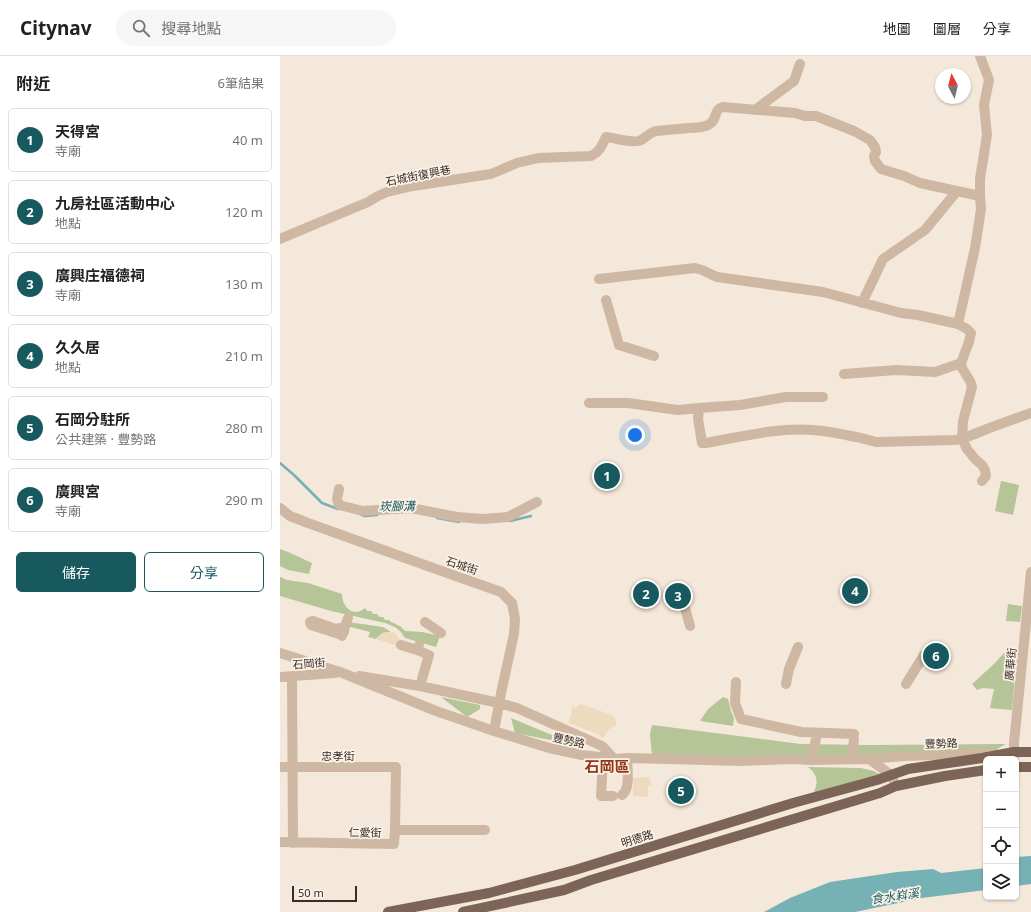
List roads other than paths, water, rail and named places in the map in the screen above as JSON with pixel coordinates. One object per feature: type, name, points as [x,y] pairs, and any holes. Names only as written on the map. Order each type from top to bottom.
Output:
[{"type":"main road","name":"豐勢路","points":[[891,775],[908,769],[1031,752]]},
{"type":"main road","points":[[1019,768],[1031,767]]},
{"type":"main road","points":[[463,912],[564,890],[591,880],[880,793],[896,786],[945,776],[983,770]]},
{"type":"main road","name":"明德路","points":[[388,912],[489,894],[575,870],[891,775]]},
{"type":"street","points":[[958,324],[975,248],[981,209],[980,179],[987,135],[984,105],[989,80],[980,56]]},
{"type":"street","points":[[755,110],[794,81],[800,64]]},
{"type":"street","name":"石城街復興巷","points":[[280,239],[368,202],[387,192],[412,186],[492,174],[517,163],[538,158],[591,156],[596,154],[600,149],[606,137],[641,141],[651,133],[703,127],[712,123],[719,108],[723,107],[755,110]]},
{"type":"street","points":[[755,110],[816,116],[854,131],[870,140],[875,147],[876,152],[874,161],[882,169],[920,183],[980,196]]},
{"type":"street","points":[[862,302],[883,259],[925,230],[957,191]]},
{"type":"street","points":[[599,279],[695,268],[717,277],[823,292],[901,313],[918,315],[958,324],[971,333],[961,363],[972,387],[963,421],[962,439],[967,449],[985,470],[986,476],[982,481]]},
{"type":"street","points":[[606,300],[619,345],[654,356]]},
{"type":"street","points":[[844,374],[896,370],[935,372],[961,363]]},
{"type":"street","points":[[589,403],[628,403],[678,410],[740,405],[786,397],[823,398]]},
{"type":"street","points":[[700,408],[698,419],[702,443],[764,432],[798,430],[814,430],[857,437],[872,442],[962,439],[1031,413]]},
{"type":"street","points":[[339,489],[337,499],[339,505],[363,511],[411,508],[457,517],[483,519],[508,517],[537,502]]},
{"type":"street","name":"石城街","points":[[280,508],[290,516],[308,523],[501,592],[512,603],[516,619],[514,634],[494,731]]},
{"type":"street","name":"廣華街","points":[[1014,755],[1031,572]]},
{"type":"street","points":[[685,608],[690,626]]},
{"type":"street","points":[[307,617],[343,633],[348,618]]},
{"type":"street","points":[[425,622],[441,633]]},
{"type":"street","points":[[401,645],[418,648],[429,655],[422,672]]},
{"type":"street","points":[[786,684],[789,669],[798,648]]},
{"type":"street","name":"豐勢路","points":[[280,653],[340,672],[436,711],[494,731],[549,748],[603,758],[742,761],[792,759],[869,759],[905,756],[1014,755]]},
{"type":"street","points":[[906,684],[924,655]]},
{"type":"street","points":[[340,672],[420,686],[517,708],[602,746],[614,759]]},
{"type":"street","name":"石岡街","points":[[280,677],[340,672]]},
{"type":"street","points":[[292,676],[293,842]]},
{"type":"street","points":[[736,682],[735,703],[741,719],[818,737],[854,736],[852,759]]},
{"type":"street","points":[[811,760],[818,737]]},
{"type":"street","points":[[603,758],[601,796],[618,796],[626,792],[628,786],[627,758]]},
{"type":"street","points":[[869,759],[891,775],[896,786]]},
{"type":"street","name":"忠孝街","points":[[280,767],[396,767],[395,830]]},
{"type":"street","name":"仁愛街","points":[[280,842],[394,844],[395,830],[485,830]]},
{"type":"water","points":[[1031,856],[1031,884],[1019,886],[1019,857]]},
{"type":"water","name":"食水嵙溪","points":[[983,868],[983,890],[922,898],[855,912],[764,912],[790,898],[830,882],[897,872],[933,869],[941,873]]},
{"type":"waterway","name":"崁腳溝","points":[[280,463],[322,503],[338,509]]},
{"type":"waterway","name":"崁腳溝","points":[[362,515],[377,515]]},
{"type":"waterway","name":"崁腳溝","points":[[510,521],[531,516]]},
{"type":"waterway","name":"崁腳溝","points":[[437,518],[459,522]]},
{"type":"place","name":"天得宮","points":[[607,476]]},
{"type":"place","name":"久久居","points":[[855,591]]},
{"type":"place","name":"九房社區活動中心","points":[[646,594]]},
{"type":"place","name":"廣興庄福德祠","points":[[678,596]]},
{"type":"place","name":"廣興宮","points":[[936,656]]},
{"type":"place","name":"石岡分駐所","points":[[681,791]]},
{"type":"district","name":"石岡區","points":[[607,766]]}]
